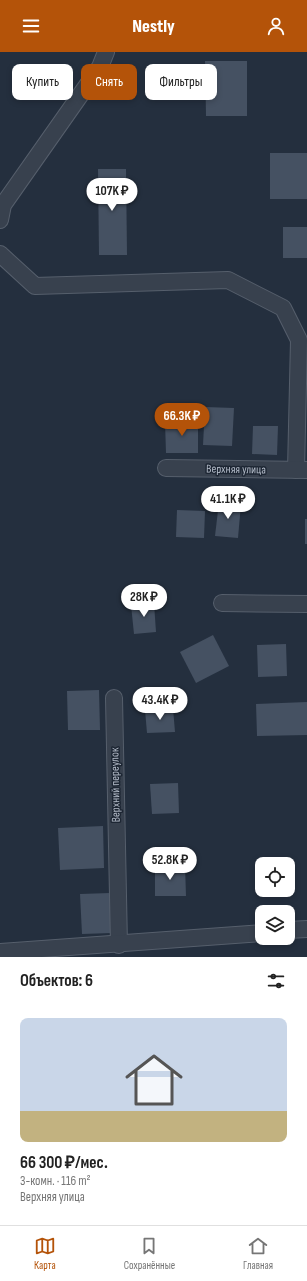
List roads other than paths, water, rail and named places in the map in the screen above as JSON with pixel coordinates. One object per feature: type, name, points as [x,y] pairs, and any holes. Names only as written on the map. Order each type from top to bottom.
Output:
[{"type":"street","points":[[0,220],[3,205],[100,66],[106,52]]},
{"type":"street","points":[[0,254],[35,286],[228,280],[283,308],[298,340],[302,470]]},
{"type":"street","name":"Верхняя улица","points":[[166,468],[302,470]]},
{"type":"street","points":[[222,603],[307,604]]},
{"type":"street","name":"Верхний переулок","points":[[114,698],[118,945]]},
{"type":"street","points":[[295,930],[307,929]]},
{"type":"street","points":[[0,952],[118,945],[255,934]]}]
